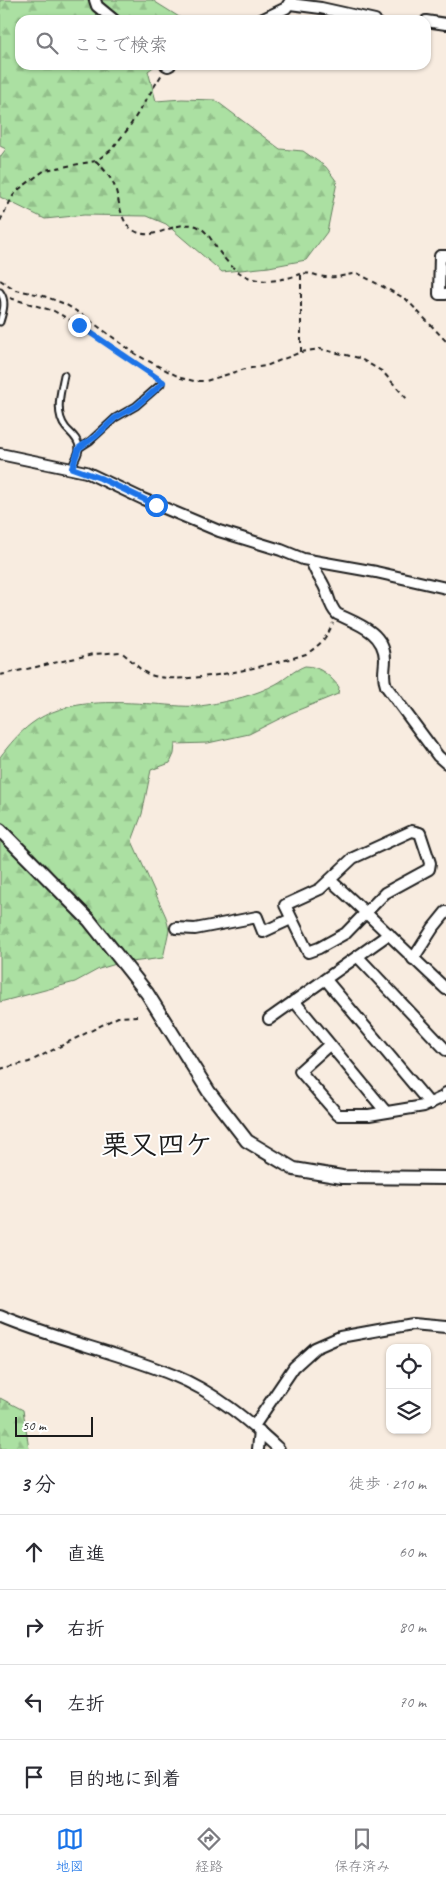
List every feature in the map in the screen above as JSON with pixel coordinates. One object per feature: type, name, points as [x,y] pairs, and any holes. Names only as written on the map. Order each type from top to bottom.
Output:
[{"type":"street","points":[[95,0],[97,6],[108,15]]},
{"type":"street","points":[[271,15],[286,8],[290,2],[352,15]]},
{"type":"street","points":[[431,22],[446,24]]},
{"type":"street","points":[[446,256],[440,256],[439,294],[446,294]]},
{"type":"street","points":[[0,454],[86,472],[143,499],[219,531],[281,550],[312,562],[376,572],[446,588]]},
{"type":"street","points":[[312,562],[316,574],[324,584],[330,605],[337,614],[375,634],[384,652],[383,674],[386,686],[438,756],[446,763]]},
{"type":"street","points":[[0,830],[95,927],[147,993],[209,1092],[247,1141],[294,1169],[342,1177],[446,1178]]},
{"type":"street","points":[[412,831],[420,833],[430,863],[429,869],[385,893],[366,912],[346,933],[308,952],[285,905],[313,893],[353,858],[412,831]]},
{"type":"street","points":[[330,880],[446,989]]},
{"type":"street","points":[[413,959],[446,912]]},
{"type":"street","points":[[176,928],[195,929],[257,917],[263,932],[291,919]]},
{"type":"street","points":[[269,1019],[389,934]]},
{"type":"street","points":[[358,957],[446,1050]]},
{"type":"street","points":[[326,980],[430,1104]]},
{"type":"street","points":[[294,1001],[329,1046],[386,1112]]},
{"type":"street","points":[[329,1046],[300,1071],[338,1115],[369,1115],[430,1104],[445,1096],[446,1093]]},
{"type":"street","points":[[0,1316],[174,1375],[222,1402],[257,1428],[279,1449]]},
{"type":"street","points":[[258,1449],[257,1428],[294,1367],[315,1348],[340,1337],[412,1324],[446,1327]]},
{"type":"lane","points":[[0,322],[4,303],[2,294]]},
{"type":"lane","points":[[64,375],[60,399],[61,417],[64,426],[77,439],[79,448],[72,468]]},
{"type":"lane","points":[[79,448],[96,436],[115,418],[136,406],[161,384]]},
{"type":"path","points":[[0,221],[12,196],[45,170],[96,161],[111,150],[128,129],[165,70]]},
{"type":"path","points":[[96,161],[114,185],[127,225],[134,231],[146,235],[157,234],[173,228],[192,225],[207,232],[224,259],[250,278],[260,282],[284,280],[310,272],[324,277],[337,277],[357,273],[406,299],[446,341]]},
{"type":"path","points":[[301,274],[301,352]]},
{"type":"path","points":[[0,280],[16,290],[41,295],[65,304],[137,355],[170,374],[194,382],[206,381],[245,368],[266,366],[301,352],[320,349],[359,358],[383,372],[407,399]]},
{"type":"path","points":[[2,294],[54,310],[116,349],[162,381],[161,384]]},
{"type":"path","points":[[0,675],[94,654],[116,651],[121,652],[145,673],[153,676],[184,678],[233,672],[306,654],[326,638],[337,614]]},
{"type":"path","points":[[0,1069],[28,1062],[118,1017],[136,1016]]},
{"type":"green space","points":[[0,0],[152,0],[176,15],[15,15],[15,70],[149,70],[148,71],[156,101],[182,99],[215,100],[280,149],[303,151],[326,167],[337,182],[327,232],[306,260],[269,267],[222,272],[166,224],[147,216],[84,215],[45,219],[0,197],[0,157],[6,149],[0,146]]},
{"type":"green space","points":[[305,666],[320,670],[328,676],[339,687],[338,694],[291,713],[249,734],[208,743],[175,744],[174,754],[170,763],[151,770],[142,814],[132,841],[166,917],[169,930],[163,958],[116,964],[99,969],[75,982],[0,1002],[0,757],[14,739],[31,724],[44,716],[74,706],[106,703],[207,705],[260,691],[276,684]]},
{"type":"green space","points":[[0,1398],[23,1410],[29,1449],[0,1449]]},
{"type":"district","name":"栗又四ケ","points":[[157,1144]]},
{"type":"route","points":[[79,325],[163,382],[136,406],[115,418],[90,441],[79,448],[72,468],[100,478],[156,505]]}]
